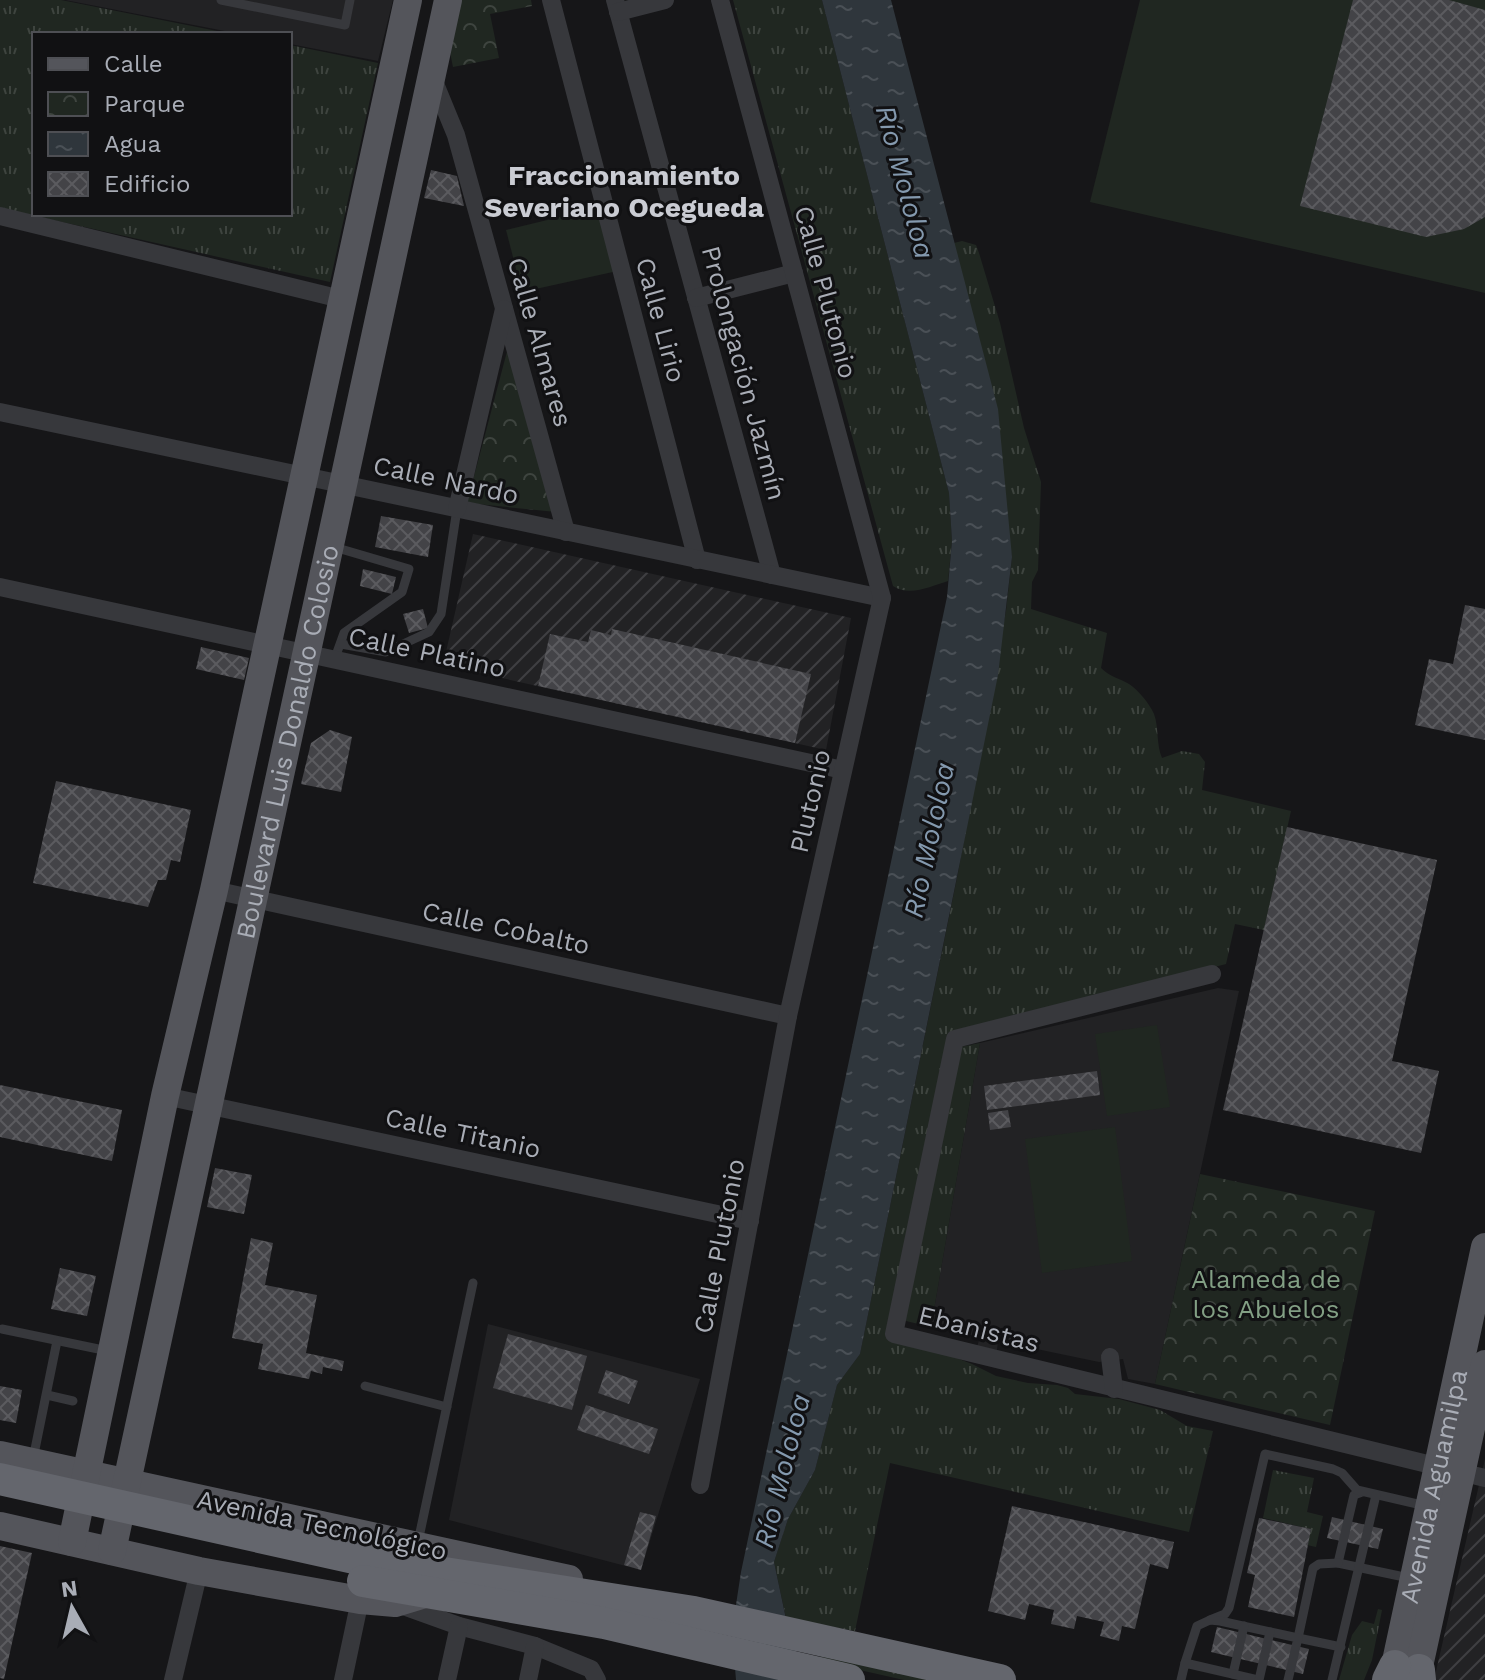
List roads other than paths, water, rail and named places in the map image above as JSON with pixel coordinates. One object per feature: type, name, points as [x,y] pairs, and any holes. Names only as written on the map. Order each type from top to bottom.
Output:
[{"type":"highway","name":"Avenida Tecnológico","points":[[0,1479],[79,1507],[120,1516],[367,1561],[694,1612],[1000,1680]]},
{"type":"highway","name":"Avenida Tecnológico","points":[[0,1500],[79,1507]]},
{"type":"highway","name":"Avenida Tecnológico","points":[[120,1516],[364,1581],[604,1623],[841,1678]]},
{"type":"main road","name":"Boulevard Luis Donaldo Colosio","points":[[79,1507],[165,1096],[214,890],[408,0]]},
{"type":"main road","name":"Boulevard Luis Donaldo Colosio","points":[[120,1516],[255,901],[328,652],[330,546],[448,0]]},
{"type":"main road","name":"Avenida Aguamilpa","points":[[1405,1676],[1414,1579],[1429,1507],[1461,1473],[1485,1247]]},
{"type":"main road","points":[[133,1250],[175,1261]]},
{"type":"main road","name":"Avenida Aguamilpa","points":[[1405,1676],[1461,1473],[1485,1364]]},
{"type":"main road","name":"Avenida Tecnológico","points":[[0,1455],[32,1462],[79,1507]]},
{"type":"main road","name":"Avenida Tecnológico","points":[[0,1526],[79,1507],[120,1516],[418,1545],[606,1587],[641,1603]]},
{"type":"main road","name":"Avenida Tecnológico","points":[[120,1516],[199,1571],[360,1600],[395,1603],[429,1593]]},
{"type":"street","name":"Calle Lirio","points":[[551,0],[697,560]]},
{"type":"street","points":[[617,6],[665,0]]},
{"type":"street","name":"Calle Plutonio","points":[[720,0],[882,598]]},
{"type":"street","name":"Prolongación Jazmín","points":[[617,6],[772,575]]},
{"type":"street","name":"Calle Almares","points":[[431,76],[456,135],[566,532]]},
{"type":"street","points":[[0,216],[341,299]]},
{"type":"street","points":[[696,298],[794,273]]},
{"type":"street","points":[[457,509],[504,306]]},
{"type":"street","name":"Calle Nardo","points":[[0,412],[882,598]]},
{"type":"street","name":"Calle Platino","points":[[0,587],[267,644],[328,652],[843,770]]},
{"type":"street","name":"Plutonio","points":[[788,1016],[882,598]]},
{"type":"street","name":"Calle Cobalto","points":[[214,890],[788,1016]]},
{"type":"street","name":"Ebanistas","points":[[1212,974],[955,1039],[894,1334],[1461,1473]]},
{"type":"street","name":"Calle Plutonio","points":[[700,1485],[788,1016]]},
{"type":"street","name":"Calle Titanio","points":[[165,1096],[750,1221]]},
{"type":"street","points":[[1110,1357],[1114,1389]]},
{"type":"street","points":[[173,1680],[199,1571]]},
{"type":"street","points":[[343,1680],[360,1600]]},
{"type":"street","points":[[395,1603],[459,1626],[535,1646],[591,1669],[597,1680]]},
{"type":"street","points":[[447,1680],[459,1626]]},
{"type":"street","points":[[528,1680],[535,1646]]},
{"type":"lane","points":[[221,0],[345,25],[350,0]]},
{"type":"lane","points":[[328,652],[386,652],[429,632],[441,614],[457,509]]},
{"type":"lane","points":[[328,652],[344,633],[402,592],[409,569],[330,546]]},
{"type":"lane","points":[[418,1545],[473,1283]]},
{"type":"lane","points":[[2,1329],[111,1351]]},
{"type":"lane","points":[[32,1462],[57,1341]]},
{"type":"lane","points":[[365,1386],[447,1407]]},
{"type":"lane","points":[[47,1395],[73,1401]]},
{"type":"lane","points":[[1181,1680],[1197,1626],[1225,1614],[1229,1608],[1265,1454],[1338,1470],[1349,1484],[1362,1492],[1429,1507]]},
{"type":"lane","points":[[1338,1563],[1354,1495],[1362,1492]]},
{"type":"lane","points":[[1332,1680],[1376,1495]]},
{"type":"lane","points":[[1288,1680],[1313,1568],[1319,1564],[1338,1563],[1414,1579]]},
{"type":"lane","points":[[1210,1620],[1341,1647]]},
{"type":"lane","points":[[1233,1674],[1244,1626]]},
{"type":"lane","points":[[1185,1663],[1258,1680],[1270,1632]]},
{"type":"water","name":"Río Mololoa","points":[[822,0],[891,0],[998,409],[1012,557],[998,675],[860,1354],[837,1385],[815,1470],[788,1519],[774,1562],[790,1638],[797,1653],[797,1680],[736,1680],[732,1631],[741,1572],[947,597],[952,541],[949,493]]},
{"type":"district","name":"Fraccionamiento Severiano Ocegueda","points":[[624,191]]},
{"type":"park label","name":"Alameda de los Abuelos","points":[[1266,1294]]}]
